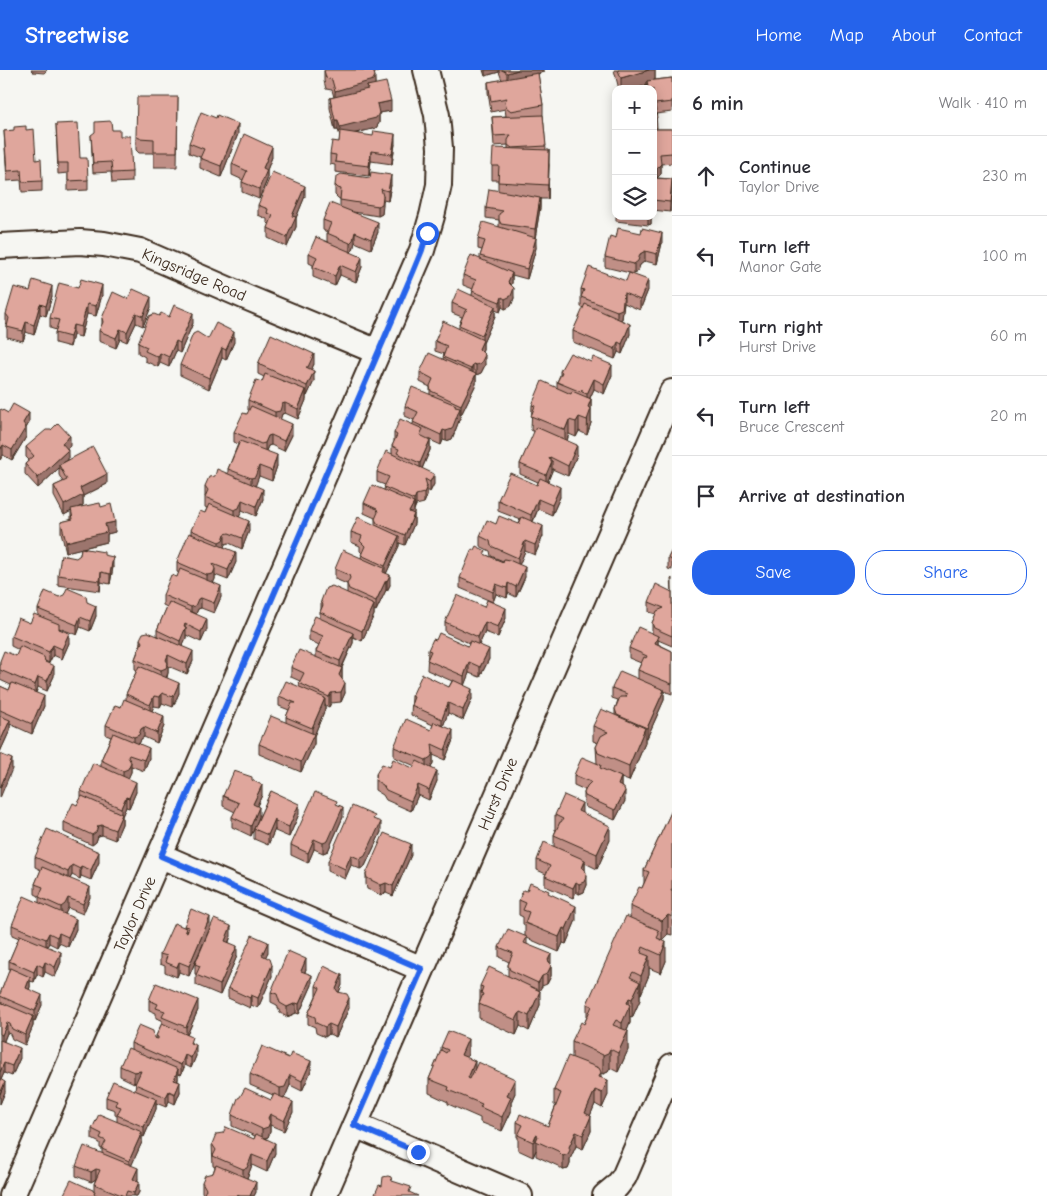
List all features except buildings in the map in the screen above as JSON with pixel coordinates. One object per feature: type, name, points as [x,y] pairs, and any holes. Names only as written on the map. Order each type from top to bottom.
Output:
[{"type":"street","name":"Taylor Drive","points":[[12,1196],[161,856],[422,250],[439,185],[440,148],[438,115],[426,70]]},
{"type":"street","name":"Kingsridge Road","points":[[0,246],[80,242],[104,244],[140,251],[378,352]]},
{"type":"street","name":"Hurst Drive","points":[[324,1196],[672,392]]},
{"type":"street","points":[[161,856],[422,969]]},
{"type":"street","points":[[605,1196],[624,1177],[672,1066]]},
{"type":"street","points":[[354,1125],[520,1196]]},
{"type":"route","points":[[418,1152],[354,1125],[422,969],[161,856],[413,272],[427,233]]}]
